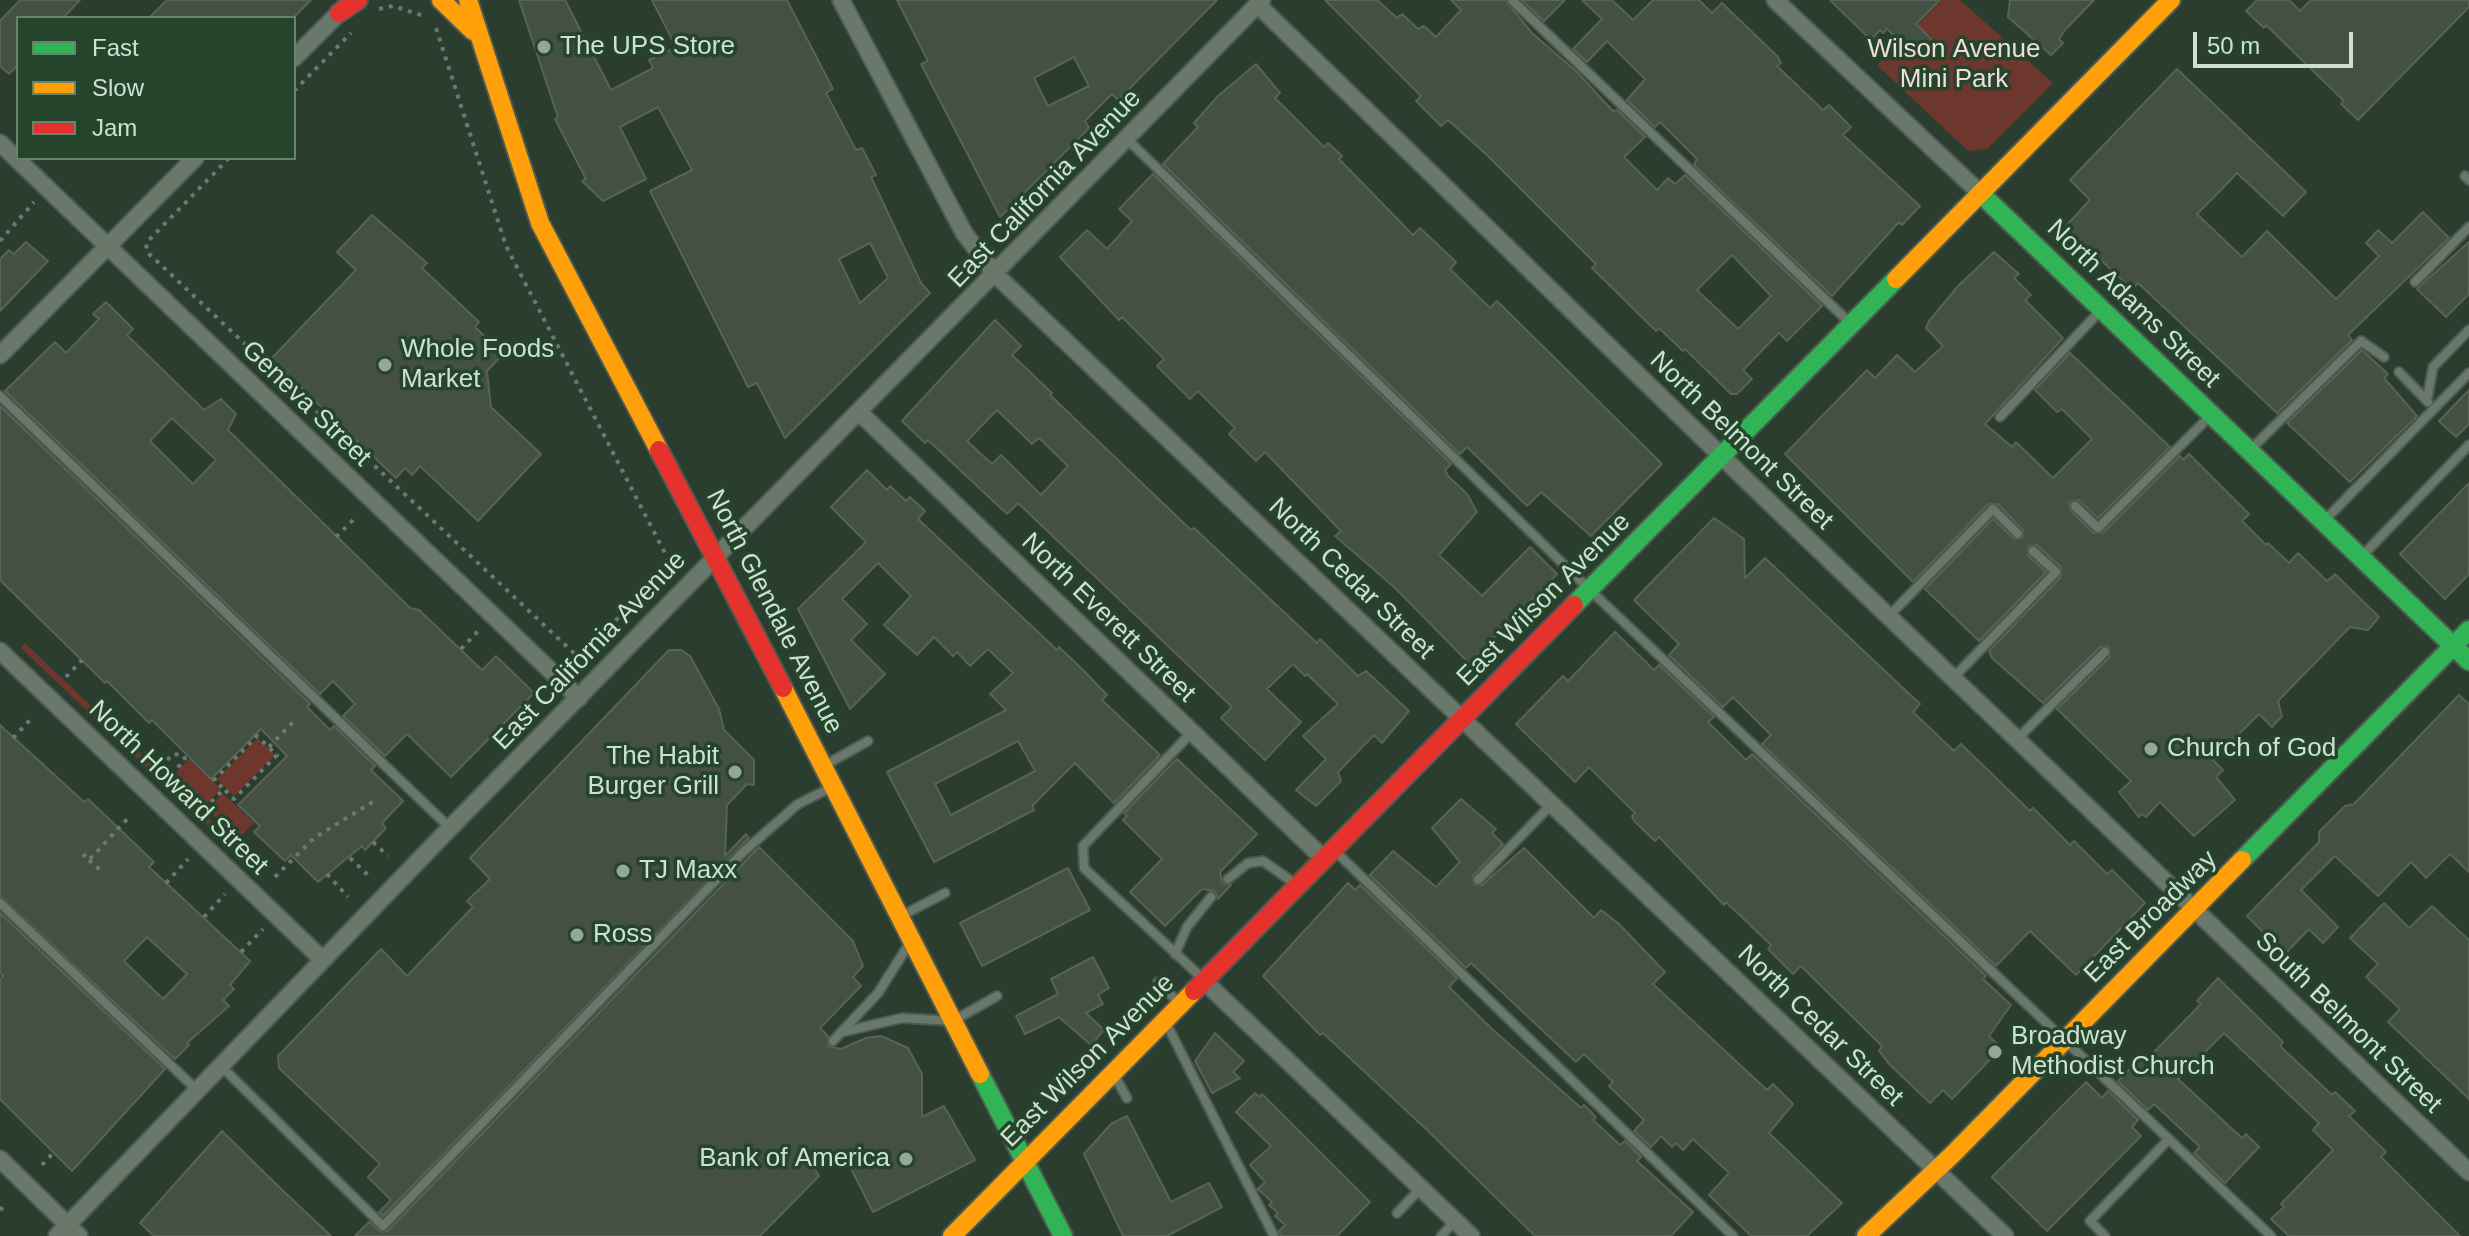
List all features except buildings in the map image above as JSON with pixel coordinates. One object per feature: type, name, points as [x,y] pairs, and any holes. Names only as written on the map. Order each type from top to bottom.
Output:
[{"type":"street","points":[[441,0],[470,25],[486,59]]},
{"type":"street","name":"North Glendale Avenue","points":[[468,0],[540,223],[716,556],[1063,1236]]},
{"type":"street","name":"North Cedar Street","points":[[841,0],[964,233],[996,275],[2005,1236]]},
{"type":"street","name":"North Adams Street","points":[[1775,0],[2469,661]]},
{"type":"street","name":"East Wilson Avenue","points":[[952,1236],[2171,0]]},
{"type":"street","name":"East California Avenue","points":[[68,1232],[197,1090],[450,828],[996,275],[1259,2]]},
{"type":"street","name":"North Belmont Street","points":[[1259,2],[1721,456],[2195,909]]},
{"type":"street","points":[[296,56],[350,4]]},
{"type":"street","name":"Geneva Street","points":[[0,143],[16,158]]},
{"type":"street","name":"Geneva Street","points":[[18,160],[579,698]]},
{"type":"street","points":[[0,355],[193,160]]},
{"type":"street","name":"North Everett Street","points":[[859,412],[1192,732],[1329,854]]},
{"type":"street","name":"East Broadway","points":[[1866,1236],[1937,1170],[2469,630]]},
{"type":"street","name":"North Howard Street","points":[[0,651],[323,960]]},
{"type":"street","name":"South Belmont Street","points":[[2195,909],[2469,1172]]},
{"type":"street","points":[[1204,981],[1471,1236]]},
{"type":"street","points":[[0,1159],[68,1232]]},
{"type":"lane","points":[[1512,0],[1851,325]]},
{"type":"lane","points":[[1127,139],[1590,590],[2271,1236]]},
{"type":"lane","points":[[2415,282],[2469,227]]},
{"type":"lane","points":[[2000,417],[2102,310]]},
{"type":"lane","points":[[2427,400],[2433,367],[2469,330]]},
{"type":"lane","points":[[2250,451],[2361,341],[2384,357]]},
{"type":"lane","points":[[2399,372],[2435,408]]},
{"type":"lane","points":[[2323,522],[2469,373]]},
{"type":"lane","points":[[0,396],[450,828]]},
{"type":"lane","points":[[2075,506],[2098,528],[2212,415]]},
{"type":"lane","points":[[2361,558],[2469,445]]},
{"type":"lane","points":[[1888,616],[1993,509],[2018,534]]},
{"type":"lane","points":[[1953,678],[2056,572],[2033,551]]},
{"type":"lane","points":[[2017,739],[2105,652]]},
{"type":"lane","points":[[1192,732],[1083,846],[1084,868],[1204,981]]},
{"type":"lane","points":[[824,766],[868,741]]},
{"type":"lane","points":[[221,1066],[383,1226],[741,854],[798,804],[834,786]]},
{"type":"lane","points":[[1478,880],[1552,804]]},
{"type":"lane","points":[[1329,854],[1733,1236]]},
{"type":"lane","points":[[1228,879],[1248,863],[1263,861],[1298,886]]},
{"type":"lane","points":[[900,916],[945,893]]},
{"type":"lane","points":[[1175,954],[1187,927],[1211,897]]},
{"type":"lane","points":[[0,903],[197,1090]]},
{"type":"lane","points":[[833,1041],[878,993],[912,940]]},
{"type":"lane","points":[[1158,982],[1180,1005]]},
{"type":"lane","points":[[842,1032],[902,1018],[953,1021],[997,996]]},
{"type":"lane","points":[[1164,1021],[1274,1236]]},
{"type":"lane","points":[[1113,1073],[1127,1098]]},
{"type":"lane","points":[[2105,1236],[2090,1221],[2169,1139]]},
{"type":"lane","points":[[1397,1213],[1421,1188]]},
{"type":"lane","points":[[1441,1236],[1455,1221]]},
{"type":"path","points":[[227,160],[147,242],[146,251],[577,659],[667,568],[668,559],[506,246],[438,32],[421,14],[406,9],[380,9],[367,17]]},
{"type":"path","points":[[296,89],[356,28]]},
{"type":"path","points":[[0,241],[1,234],[36,200]]},
{"type":"path","points":[[336,537],[354,519]]},
{"type":"path","points":[[461,649],[482,627]]},
{"type":"path","points":[[66,677],[82,660]]},
{"type":"path","points":[[13,738],[31,719]]},
{"type":"path","points":[[269,747],[293,722]]},
{"type":"path","points":[[257,736],[277,755],[234,799],[224,789],[214,780],[257,736]]},
{"type":"path","points":[[160,767],[173,754],[183,755],[185,759],[170,777]]},
{"type":"path","points":[[204,809],[224,789]]},
{"type":"path","points":[[275,877],[314,838],[374,801]]},
{"type":"path","points":[[89,860],[131,815]]},
{"type":"path","points":[[373,842],[388,856]]},
{"type":"path","points":[[83,854],[100,870]]},
{"type":"path","points":[[350,858],[369,876]]},
{"type":"path","points":[[166,883],[188,859]]},
{"type":"path","points":[[327,874],[348,897]]},
{"type":"path","points":[[204,917],[225,894]]},
{"type":"path","points":[[241,952],[263,929]]},
{"type":"path","points":[[42,1165],[53,1153]]},
{"type":"path","points":[[0,1210],[7,1203]]},
{"type":"green space","name":"Wilson Avenue Mini Park","points":[[1942,0],[1960,0],[2053,83],[1987,149],[1968,151],[1877,65]]},
{"type":"green space","points":[[25,643],[236,844],[231,848],[21,648]]},
{"type":"green space","points":[[258,738],[275,755],[234,796],[217,779]]},
{"type":"green space","points":[[189,759],[221,789],[204,806],[173,776]]},
{"type":"green space","points":[[223,793],[254,823],[238,839],[208,810]]},
{"type":"traffic: fast","points":[[1980,193],[2469,661]]},
{"type":"traffic: fast","points":[[1574,605],[1896,279]]},
{"type":"traffic: fast","points":[[2242,860],[2469,630]]},
{"type":"traffic: fast","points":[[980,1074],[1063,1236]]},
{"type":"traffic: slow","points":[[441,0],[473,31]]},
{"type":"traffic: slow","points":[[468,0],[540,223],[659,450]]},
{"type":"traffic: slow","points":[[1896,279],[2171,0]]},
{"type":"traffic: slow","points":[[783,688],[980,1074]]},
{"type":"traffic: slow","points":[[1866,1236],[1953,1154],[2242,860]]},
{"type":"traffic: slow","points":[[952,1236],[1194,991]]},
{"type":"traffic: jam","points":[[339,13],[358,0]]},
{"type":"traffic: jam","points":[[659,450],[783,688]]},
{"type":"traffic: jam","points":[[1194,991],[1574,605]]},
{"type":"place","name":"The UPS Store","points":[[544,47]]},
{"type":"place","name":"Whole Foods Market","points":[[385,365]]},
{"type":"place","name":"Church of God","points":[[2151,749]]},
{"type":"place","name":"The Habit Burger Grill","points":[[735,772]]},
{"type":"place","name":"TJ Maxx","points":[[623,871]]},
{"type":"place","name":"Ross","points":[[577,935]]},
{"type":"place","name":"Broadway Methodist Church","points":[[1995,1052]]},
{"type":"place","name":"Bank of America","points":[[906,1159]]}]
